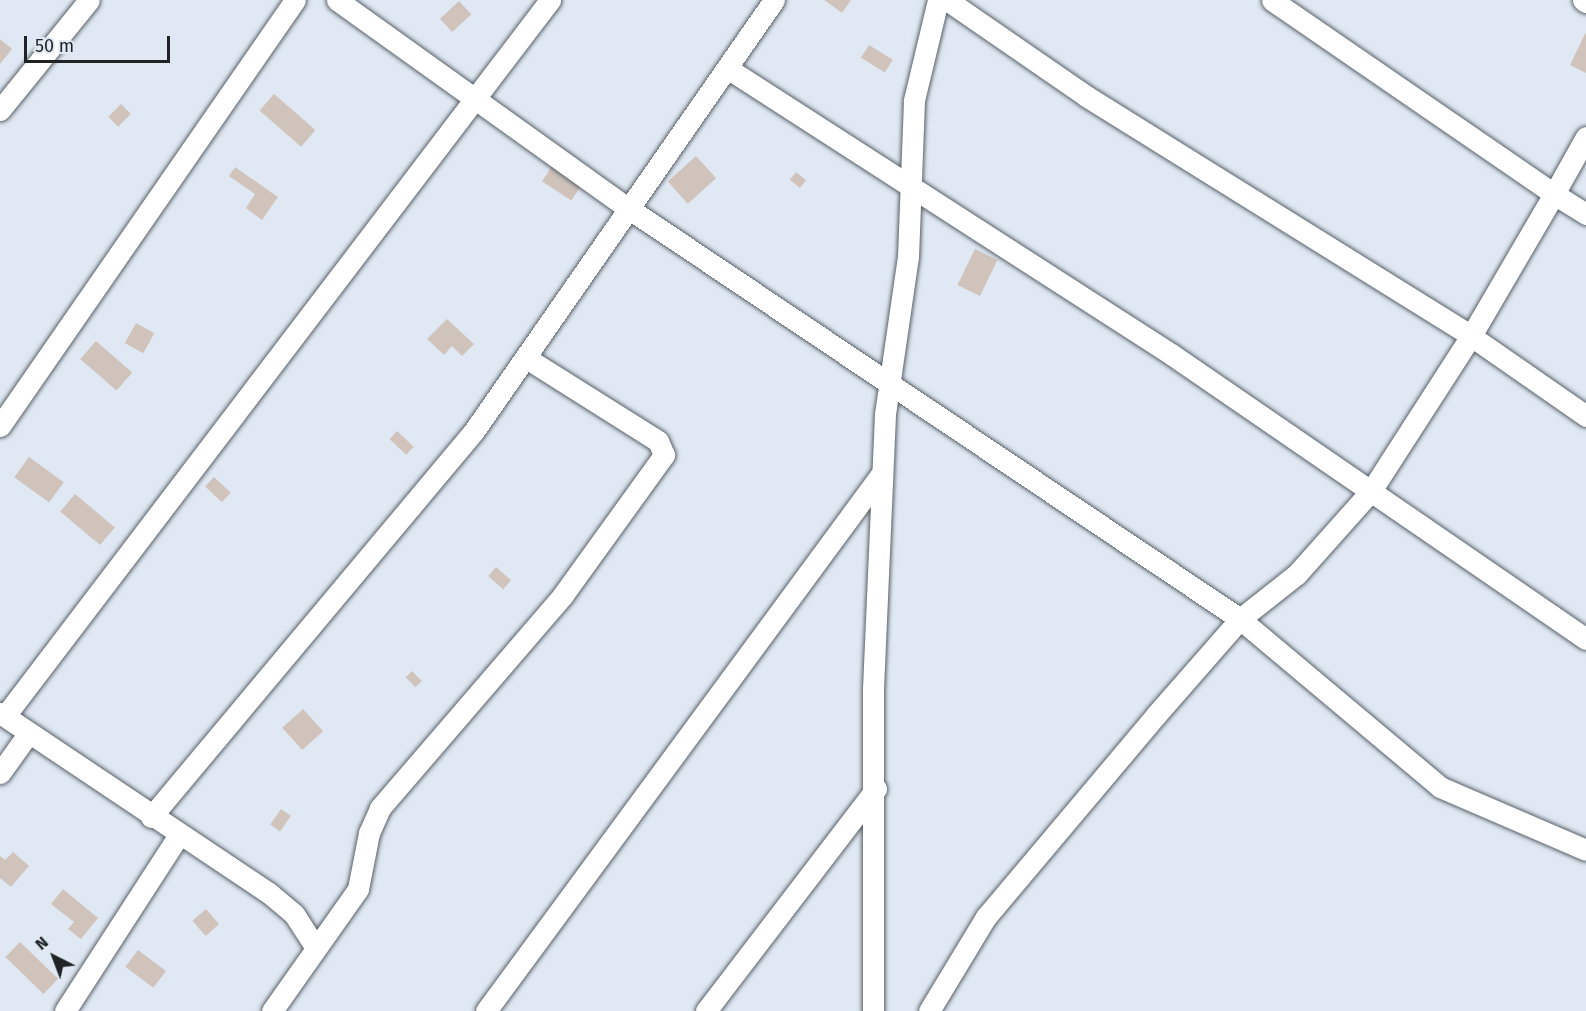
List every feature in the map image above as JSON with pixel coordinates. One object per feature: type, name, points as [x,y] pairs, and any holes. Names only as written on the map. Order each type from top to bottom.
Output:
[{"type":"street","points":[[0,110],[89,0]]},
{"type":"street","points":[[0,426],[295,0]]},
{"type":"street","points":[[338,0],[473,100],[628,208],[891,388],[1240,619],[1440,787],[1586,850]]},
{"type":"street","points":[[316,948],[280,902],[28,734],[3,714],[550,0]]},
{"type":"street","points":[[151,817],[474,431],[774,0]]},
{"type":"street","points":[[873,1011],[876,789],[873,689],[882,473],[910,188],[914,100],[938,0]]},
{"type":"street","points":[[947,0],[1086,96],[1471,336],[1586,416]]},
{"type":"street","points":[[1272,0],[1586,214]]},
{"type":"street","points":[[727,68],[1171,354],[1586,639]]},
{"type":"street","points":[[929,1011],[986,917],[1240,619],[1297,574],[1371,491],[1471,336],[1586,137]]},
{"type":"street","points":[[272,1011],[358,889],[369,832],[380,808],[563,595],[664,456],[658,441],[526,358]]},
{"type":"street","points":[[486,1011],[882,473]]},
{"type":"street","points":[[0,773],[28,734]]},
{"type":"street","points":[[706,1011],[876,789]]},
{"type":"street","points":[[65,1011],[179,836]]},
{"type":"building","points":[[824,0],[851,0],[842,13]]},
{"type":"building","points":[[459,1],[471,14],[452,32],[440,19]]},
{"type":"building","points":[[1586,32],[1586,73],[1570,65]]},
{"type":"building","points":[[0,39],[12,49],[0,64]]},
{"type":"building","points":[[869,45],[893,60],[885,73],[861,58]]},
{"type":"building","points":[[274,94],[316,130],[301,147],[260,111]]},
{"type":"building","points":[[121,104],[131,114],[118,127],[108,117]]},
{"type":"building","points":[[696,156],[716,178],[688,204],[668,181]]},
{"type":"building","points":[[554,163],[583,182],[571,201],[542,181]]},
{"type":"building","points":[[235,167],[278,197],[262,220],[246,208],[255,194],[229,176]]},
{"type":"building","points":[[796,172],[806,180],[800,188],[790,180]]},
{"type":"building","points":[[975,249],[997,260],[980,296],[957,285]]},
{"type":"building","points":[[447,319],[474,344],[462,356],[452,346],[444,355],[427,339]]},
{"type":"building","points":[[136,323],[154,333],[143,353],[125,343]]},
{"type":"building","points":[[96,341],[132,372],[116,391],[80,359]]},
{"type":"building","points":[[397,431],[414,447],[406,455],[389,439]]},
{"type":"building","points":[[29,457],[64,482],[49,503],[14,477]]},
{"type":"building","points":[[214,477],[231,493],[222,502],[205,487]]},
{"type":"building","points":[[75,494],[115,527],[100,545],[60,512]]},
{"type":"building","points":[[496,567],[511,580],[503,589],[488,576]]},
{"type":"building","points":[[412,671],[422,681],[416,687],[406,677]]},
{"type":"building","points":[[303,709],[323,731],[302,750],[282,728]]},
{"type":"building","points":[[281,809],[291,816],[280,831],[270,825]]},
{"type":"building","points":[[13,852],[29,866],[11,887],[0,878],[0,856],[5,860]]},
{"type":"building","points":[[63,889],[98,918],[81,939],[68,929],[74,922],[51,904]]},
{"type":"building","points":[[206,909],[219,924],[206,936],[192,921]]},
{"type":"building","points":[[20,942],[58,979],[44,994],[5,957]]},
{"type":"building","points":[[138,950],[166,971],[153,988],[125,967]]}]
